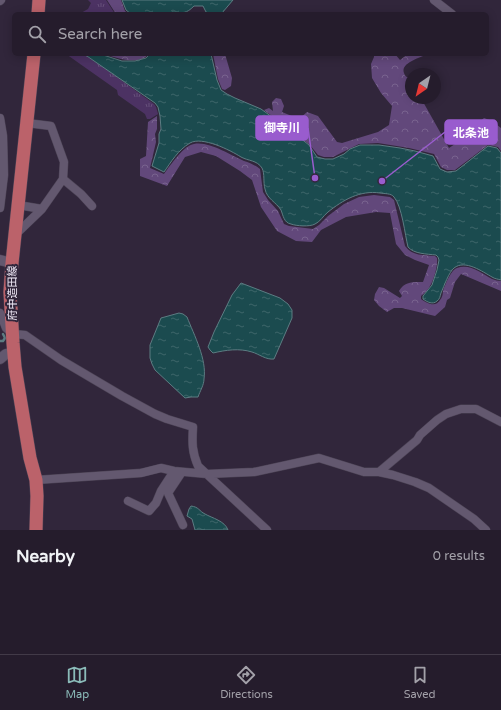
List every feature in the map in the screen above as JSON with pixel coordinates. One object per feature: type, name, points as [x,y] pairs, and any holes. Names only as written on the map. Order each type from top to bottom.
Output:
[{"type":"main road","points":[[38,12],[39,0]]},
{"type":"main road","name":"府中造田線","points":[[34,56],[15,235],[6,262],[10,292],[15,367],[30,458],[36,480],[36,530]]},
{"type":"street","points":[[434,0],[449,12]]},
{"type":"street","points":[[0,118],[3,136],[4,175],[0,208]]},
{"type":"street","points":[[15,235],[42,209],[63,179],[64,162],[51,126],[27,122]]},
{"type":"street","points":[[63,179],[81,194],[92,206]]},
{"type":"street","points":[[18,205],[42,209]]},
{"type":"street","points":[[0,313],[6,328],[13,334],[25,335],[61,360],[155,414],[193,427],[192,442],[194,457],[198,466],[267,530]]},
{"type":"street","points":[[0,359],[6,354],[14,352]]},
{"type":"street","points":[[379,472],[417,440],[420,435],[437,420],[446,414],[461,409],[476,409],[501,422]]},
{"type":"street","points":[[36,480],[141,473],[161,468],[207,474],[254,472],[319,458],[364,472],[379,472],[393,475],[429,488],[474,519],[486,530]]},
{"type":"street","points":[[128,501],[149,510],[156,503],[161,491],[178,471]]},
{"type":"street","points":[[178,471],[168,493],[183,525]]},
{"type":"green space","points":[[88,0],[106,0],[114,12],[83,12],[88,9],[91,3]]},
{"type":"green space","points":[[107,0],[121,0],[126,12],[115,12]]},
{"type":"green space","points":[[69,56],[88,56],[154,104],[158,114],[150,119],[147,119],[145,114],[118,95],[117,90]]},
{"type":"green space","points":[[111,56],[147,56],[139,60],[121,59]]},
{"type":"green space","points":[[213,56],[226,56],[232,78],[231,86],[225,90],[222,89],[218,79]]},
{"type":"green space","points":[[374,56],[397,56],[400,60],[405,56],[423,56],[405,66],[405,104],[424,104],[449,148],[476,130],[477,124],[484,118],[492,121],[501,128],[501,151],[498,147],[488,145],[455,170],[447,170],[441,167],[434,154],[378,143],[359,144],[333,157],[324,157],[318,155],[310,145],[264,110],[269,108],[273,111],[272,102],[276,98],[281,99],[284,106],[282,112],[299,119],[307,112],[318,116],[337,142],[342,143],[378,132],[389,125],[392,106],[381,93],[372,78],[371,64]]},
{"type":"green space","points":[[157,116],[157,129],[155,134],[156,142],[150,168],[164,174],[178,156],[190,145],[200,144],[213,146],[260,169],[263,192],[278,211],[284,224],[313,229],[344,204],[359,197],[374,195],[390,197],[394,200],[405,246],[411,252],[435,256],[437,258],[433,280],[425,293],[421,296],[421,299],[431,304],[436,304],[442,297],[450,275],[455,269],[462,267],[471,268],[492,279],[501,281],[501,291],[461,274],[455,282],[450,298],[447,300],[445,307],[435,316],[402,308],[394,308],[387,312],[374,300],[375,294],[379,287],[384,288],[400,298],[402,296],[399,291],[404,285],[423,282],[429,265],[405,255],[396,244],[390,213],[376,212],[346,217],[321,230],[312,242],[296,241],[277,231],[261,207],[252,180],[216,156],[201,152],[185,157],[167,186],[140,176],[140,159],[146,156],[148,122]]},
{"type":"water","points":[[122,0],[233,0],[223,12],[206,12],[203,6],[194,6],[184,12],[128,12],[126,10]]},
{"type":"water","points":[[87,56],[106,56],[122,61],[135,61],[148,56],[211,56],[221,90],[235,98],[261,109],[309,145],[317,157],[325,159],[333,159],[360,145],[379,145],[415,151],[433,156],[440,169],[447,172],[456,171],[488,146],[497,148],[501,153],[501,280],[493,278],[474,267],[463,265],[458,266],[450,273],[438,300],[432,303],[423,299],[423,296],[432,285],[439,260],[436,255],[417,252],[408,247],[397,201],[390,194],[373,192],[352,197],[328,212],[317,223],[310,226],[299,226],[287,222],[279,207],[266,192],[263,170],[260,165],[216,145],[195,141],[182,149],[175,156],[164,172],[152,166],[159,143],[159,134],[161,129],[158,107],[155,103]]},
{"type":"water","points":[[241,283],[280,298],[288,304],[292,310],[292,318],[274,359],[268,359],[252,352],[242,350],[228,350],[213,353],[208,347],[232,295]]},
{"type":"water","points":[[179,313],[187,317],[204,363],[204,381],[198,397],[185,398],[155,370],[150,358],[150,345],[161,318]]},
{"type":"water","points":[[191,506],[196,507],[205,514],[221,522],[228,530],[195,530],[192,519],[187,516]]},
{"type":"waterway","points":[[0,341],[3,341],[5,338],[3,334]]},
{"type":"place","name":"御寺川","points":[[315,178]]},
{"type":"place","name":"北条池","points":[[382,181]]}]
